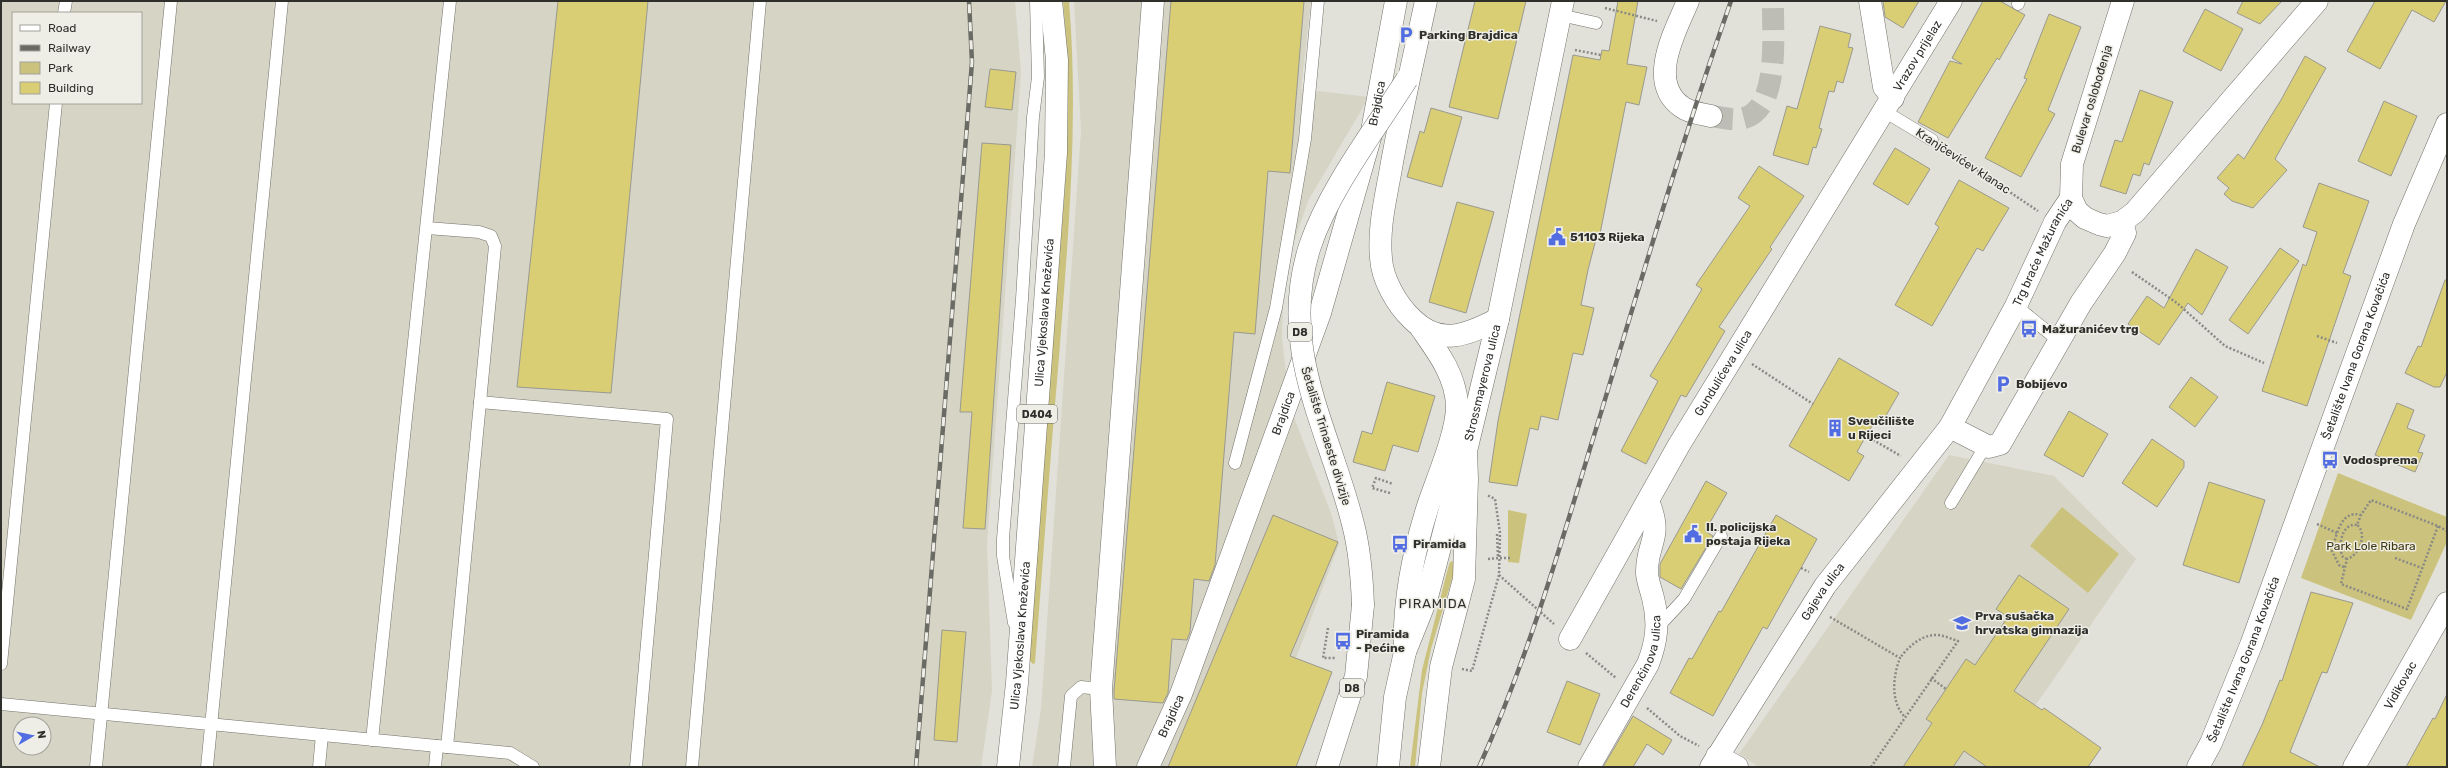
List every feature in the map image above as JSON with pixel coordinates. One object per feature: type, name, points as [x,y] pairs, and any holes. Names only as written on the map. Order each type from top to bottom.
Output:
[{"type":"street","name":"Ulica Vjekoslava Kneževića","points":[[1008,767],[1019,650],[1056,153],[1057,60],[1051,1]]},
{"type":"street","points":[[1105,767],[1101,689],[1153,1]]},
{"type":"street","name":"Brajdica","points":[[1148,767],[1181,694],[1320,313],[1372,131],[1396,1]]},
{"type":"street","name":"D8","points":[[1407,79],[1426,1]]},
{"type":"street","points":[[1688,1],[1668,49],[1665,78],[1668,89],[1682,107],[1711,116]]},
{"type":"street","name":"Kranjčevićev klanac","points":[[1870,1],[1888,105]]},
{"type":"street","name":"Vrazov prijelaz","points":[[1888,105],[1951,1]]},
{"type":"street","name":"Bulevar oslobođenja","points":[[2071,198],[2072,164],[2123,1]]},
{"type":"street","points":[[1950,427],[1986,445],[1994,446],[2000,444],[2059,341],[2122,240],[2124,233],[2122,222],[2135,212],[2317,1]]},
{"type":"street","name":"Strossmayerova ulica","points":[[1429,767],[1441,667],[1464,579],[1468,472],[1466,451],[1498,319],[1561,8]]},
{"type":"street","points":[[1405,652],[1404,621],[1406,595],[1427,508],[1455,422],[1457,405],[1448,370],[1421,328],[1404,312],[1389,286],[1381,260],[1380,236],[1384,208],[1407,79]]},
{"type":"street","name":"Šetalište Trinaeste divizije","points":[[1327,767],[1356,676],[1363,605],[1360,560],[1353,525],[1307,380],[1299,321],[1300,296],[1310,246],[1322,216],[1407,79]]},
{"type":"street","name":"Gundulićeva ulica","points":[[1570,639],[1648,501],[1735,353],[1888,105]]},
{"type":"street","name":"Šetalište Ivana Gorana Kovačića","points":[[2198,767],[2211,743],[2249,652],[2404,224],[2447,124]]},
{"type":"street","name":"Trg braće Mažuranića","points":[[2071,198],[2077,211],[2085,218],[2107,226],[2122,222]]},
{"type":"street","name":"Trg braće Mažuranića","points":[[1950,427],[2016,306],[2055,222],[2071,198]]},
{"type":"street","points":[[1421,328],[1438,335],[1454,336],[1470,333],[1498,319]]},
{"type":"street","name":"Gajeva ulica","points":[[1710,757],[1824,586],[1950,427]]},
{"type":"street","points":[[1388,767],[1395,697],[1405,652],[1427,597],[1466,451]]},
{"type":"street","name":"Derenčinova ulica","points":[[1589,767],[1648,664],[1655,646],[1658,618],[1647,574],[1656,532],[1654,517],[1648,501]]},
{"type":"street","name":"Vidikovac","points":[[2354,767],[2447,603]]},
{"type":"street","points":[[1710,757],[1737,767]]},
{"type":"lane","points":[[64,12],[66,1]]},
{"type":"lane","points":[[96,767],[170,1]]},
{"type":"lane","points":[[207,767],[210,724],[282,1]]},
{"type":"lane","points":[[372,740],[450,1]]},
{"type":"lane","points":[[692,767],[760,1]]},
{"type":"lane","points":[[1019,650],[1003,556],[1003,539],[1022,299],[1033,117],[1038,77],[1036,1]]},
{"type":"lane","points":[[1235,463],[1276,308],[1305,139],[1318,1]]},
{"type":"lane","points":[[1561,8],[1596,23]]},
{"type":"lane","points":[[1,664],[56,104]]},
{"type":"lane","name":"Kranjčevićev klanac","points":[[1888,105],[1932,140]]},
{"type":"lane","points":[[427,228],[479,232],[491,236],[495,246],[480,402],[442,746],[435,767]]},
{"type":"lane","points":[[2016,306],[2059,341]]},
{"type":"lane","points":[[480,402],[667,420],[636,767]]},
{"type":"lane","points":[[1951,503],[1986,445]]},
{"type":"lane","points":[[1658,627],[1684,600],[1721,536]]},
{"type":"lane","points":[[1064,767],[1071,696],[1081,687],[1101,689]]},
{"type":"lane","points":[[1,704],[510,753],[533,767]]},
{"type":"lane","points":[[319,767],[322,735]]},
{"type":"path","points":[[1604,8],[1656,21]]},
{"type":"path","points":[[1571,50],[1601,55]]},
{"type":"path","name":"Kranjčevićev klanac","points":[[1932,140],[2040,212]]},
{"type":"path","points":[[2132,272],[2176,303],[2224,346],[2264,363]]},
{"type":"path","points":[[2317,336],[2341,344]]},
{"type":"path","points":[[1735,353],[1813,404]]},
{"type":"path","points":[[1866,436],[1907,460]]},
{"type":"path","points":[[1390,493],[1372,488],[1376,478],[1393,484]]},
{"type":"path","points":[[1461,669],[1472,671],[1499,576],[1500,533],[1495,499],[1483,494]]},
{"type":"path","points":[[2358,525],[2349,526],[2345,530],[2340,545],[2340,553],[2343,557],[2354,557],[2357,553],[2362,538],[2362,532],[2358,525],[2361,515],[2371,500],[2438,526],[2447,531]]},
{"type":"path","points":[[2344,567],[2339,565],[2332,551],[2337,533],[2343,519],[2347,516],[2361,515]]},
{"type":"path","points":[[2311,521],[2337,533]]},
{"type":"path","points":[[2347,558],[2341,584],[2408,609],[2438,526]]},
{"type":"path","points":[[1488,558],[1498,558],[1497,533]]},
{"type":"path","points":[[1500,558],[1512,558]]},
{"type":"path","points":[[2395,558],[2422,568]]},
{"type":"path","points":[[1499,576],[1548,619]]},
{"type":"path","points":[[1827,615],[1900,658]]},
{"type":"path","points":[[1328,628],[1323,658],[1335,658]]},
{"type":"path","points":[[1871,767],[1958,641],[1936,635],[1916,642],[1900,658],[1896,670],[1895,697],[1905,717]]},
{"type":"path","points":[[1570,639],[1618,680]]},
{"type":"path","points":[[1932,678],[1946,689]]},
{"type":"path","points":[[1646,706],[1680,736],[1710,757]]},
{"type":"shaded area","points":[[1,1],[1015,1],[1021,73],[987,544],[992,691],[981,767],[1,767]]},
{"type":"shaded area","points":[[1074,1],[1311,1],[1301,89],[1369,97],[1308,201],[1291,250],[1283,295],[1282,338],[1290,407],[1331,513],[1339,544],[1253,767],[1032,767],[1041,709],[1081,131]]},
{"type":"shaded area","name":"Prva sušačka hrvatska gimnazija","points":[[1949,455],[2054,476],[2136,559],[2049,686],[1991,767],[1759,767],[1739,754]]},
{"type":"green space","points":[[1063,1],[1069,1],[1072,46],[1073,135],[1069,224],[1035,663],[1033,664],[1030,661],[1029,646],[1065,185],[1068,65]]},
{"type":"green space","name":"Park Lole Ribara","points":[[2338,473],[2447,517],[2447,542],[2411,620],[2301,578]]},
{"type":"green space","points":[[2062,507],[2119,554],[2088,593],[2030,546]]},
{"type":"green space","points":[[1508,510],[1527,514],[1519,563],[1508,562]]},
{"type":"green space","points":[[1453,561],[1454,572],[1431,649],[1422,693],[1415,767],[1410,767],[1422,670],[1448,568],[1450,562]]},
{"type":"building","points":[[558,1],[648,1],[611,393],[517,387]]},
{"type":"building","points":[[1171,1],[1304,1],[1290,173],[1268,171],[1255,334],[1234,332],[1215,565],[1209,581],[1194,579],[1190,632],[1187,640],[1172,639],[1168,693],[1163,703],[1114,699],[1114,691]]},
{"type":"building","points":[[1475,1],[1526,1],[1498,119],[1449,107]]},
{"type":"building","points":[[1618,1],[1638,1],[1627,64],[1647,67],[1639,105],[1626,102],[1599,239],[1596,239],[1588,270],[1581,305],[1594,308],[1583,355],[1573,353],[1558,420],[1541,416],[1538,430],[1530,428],[1517,486],[1489,482],[1498,421],[1573,55],[1600,60],[1602,50],[1609,51]]},
{"type":"building","points":[[1883,1],[1919,1],[1903,28],[1885,17]]},
{"type":"building","points":[[1983,1],[2000,1],[2025,15],[1999,60],[1997,58],[1948,138],[1918,122],[1950,61],[1962,64],[1952,58]]},
{"type":"building","points":[[2243,1],[2282,1],[2260,24],[2237,13]]},
{"type":"building","points":[[2375,1],[2446,1],[2434,22],[2412,10],[2380,69],[2347,51]]},
{"type":"building","points":[[2205,9],[2243,29],[2221,71],[2183,51]]},
{"type":"building","points":[[2049,14],[2081,27],[2048,110],[2055,114],[2021,177],[1985,158],[2027,79],[2024,78]]},
{"type":"building","points":[[1820,26],[1851,34],[1848,47],[1853,48],[1843,83],[1837,81],[1834,92],[1829,91],[1819,128],[1822,129],[1816,148],[1813,147],[1808,165],[1773,155],[1787,106],[1797,109]]},
{"type":"building","points":[[2305,56],[2326,68],[2275,159],[2287,170],[2253,208],[2232,201],[2224,194],[2229,188],[2217,178],[2238,154],[2244,159],[2281,100]]},
{"type":"building","points":[[990,69],[1016,72],[1012,110],[985,107]]},
{"type":"building","points":[[2140,90],[2173,102],[2149,165],[2144,163],[2140,176],[2133,174],[2126,194],[2100,186],[2115,140],[2122,142]]},
{"type":"building","points":[[2384,101],[2417,116],[2391,176],[2358,161]]},
{"type":"building","points":[[1431,108],[1462,117],[1442,187],[1407,177],[1420,131],[1424,133]]},
{"type":"building","points":[[982,143],[1011,145],[985,529],[963,528],[972,412],[960,412]]},
{"type":"building","points":[[1895,148],[1930,169],[1908,205],[1873,184]]},
{"type":"building","points":[[1759,166],[1804,196],[1770,247],[1772,249],[1719,327],[1725,331],[1686,397],[1681,395],[1646,464],[1621,451],[1658,381],[1650,376],[1702,289],[1696,285],[1750,206],[1738,198]]},
{"type":"building","points":[[1959,180],[2009,208],[1983,251],[1977,248],[1932,326],[1895,305],[1939,227],[1935,224]]},
{"type":"building","points":[[2319,183],[2369,201],[2343,273],[2351,276],[2307,406],[2262,391],[2303,264],[2306,266],[2317,232],[2303,227]]},
{"type":"building","points":[[1457,202],[1494,212],[1466,313],[1429,302]]},
{"type":"building","points":[[2280,248],[2299,261],[2248,334],[2229,320]]},
{"type":"building","points":[[2196,249],[2228,267],[2202,315],[2188,303],[2159,345],[2128,324],[2147,296],[2164,308]]},
{"type":"building","points":[[2445,280],[2447,280],[2447,372],[2440,387],[2434,387],[2405,373],[2418,346],[2421,347]]},
{"type":"building","name":"Sveučilište u Rijeci","points":[[1839,358],[1899,393],[1884,419],[1878,416],[1866,436],[1857,452],[1864,456],[1849,481],[1789,446]]},
{"type":"building","points":[[2191,377],[2218,397],[2195,427],[2169,407]]},
{"type":"building","points":[[1387,382],[1435,396],[1418,452],[1393,445],[1385,471],[1353,462],[1362,431],[1372,434]]},
{"type":"building","points":[[2397,403],[2414,410],[2407,428],[2425,435],[2418,452],[2423,453],[2415,472],[2375,455]]},
{"type":"building","points":[[2069,411],[2108,434],[2083,477],[2044,455]]},
{"type":"building","points":[[2152,439],[2184,461],[2184,467],[2157,507],[2122,483]]},
{"type":"building","name":"II. policijska postaja Rijeka","points":[[1706,481],[1727,493],[1705,531],[1713,536],[1681,589],[1660,577],[1660,564]]},
{"type":"building","points":[[2209,482],[2265,500],[2239,583],[2183,565]]},
{"type":"building","points":[[1273,515],[1338,542],[1290,656],[1332,672],[1296,767],[1168,767]]},
{"type":"building","points":[[1776,515],[1817,539],[1767,629],[1763,627],[1713,716],[1670,693],[1689,658],[1692,659],[1719,611],[1721,612]]},
{"type":"building","points":[[2019,575],[2069,609],[2014,691],[2042,710],[2044,708],[2101,748],[2088,767],[1987,767],[1964,751],[1953,767],[1903,767],[1932,723],[1926,719],[1966,659],[1975,665],[2008,617],[1996,609]]},
{"type":"building","points":[[2311,592],[2353,603],[2327,673],[2322,672],[2290,752],[2320,767],[2242,767],[2262,725],[2280,680],[2282,681]]},
{"type":"building","points":[[942,630],[966,632],[957,742],[934,740]]},
{"type":"building","points":[[1567,681],[1600,694],[1580,745],[1547,732]]},
{"type":"building","points":[[2447,694],[2447,767],[2406,767],[2433,718],[2435,719]]},
{"type":"building","points":[[1633,716],[1672,740],[1663,755],[1647,744],[1633,767],[1603,767]]},
{"type":"tunnel","points":[[1711,116],[1739,119],[1753,114],[1762,103],[1768,88],[1772,69],[1773,1]]},
{"type":"railway","points":[[916,767],[972,62],[969,1]]},
{"type":"railway","points":[[1479,767],[1512,688],[1541,606],[1676,165],[1731,1]]},
{"type":"place","name":"Parking Brajdica","points":[[1406,35]]},
{"type":"place","name":"51103 Rijeka","points":[[1557,237]]},
{"type":"place","name":"Mažuranićev trg","points":[[2029,329]]},
{"type":"place","name":"Bobijevo","points":[[2003,384]]},
{"type":"place","name":"Sveučilište u Rijeci","points":[[1835,428]]},
{"type":"place","name":"Vodosprema","points":[[2330,460]]},
{"type":"place","name":"II. policijska postaja Rijeka","points":[[1693,534]]},
{"type":"place","name":"Piramida","points":[[1400,544]]},
{"type":"place","name":"Prva sušačka hrvatska gimnazija","points":[[1962,623]]},
{"type":"place","name":"Piramida - Pećine","points":[[1343,641]]},
{"type":"district","name":"PIRAMIDA","points":[[1433,603]]}]
